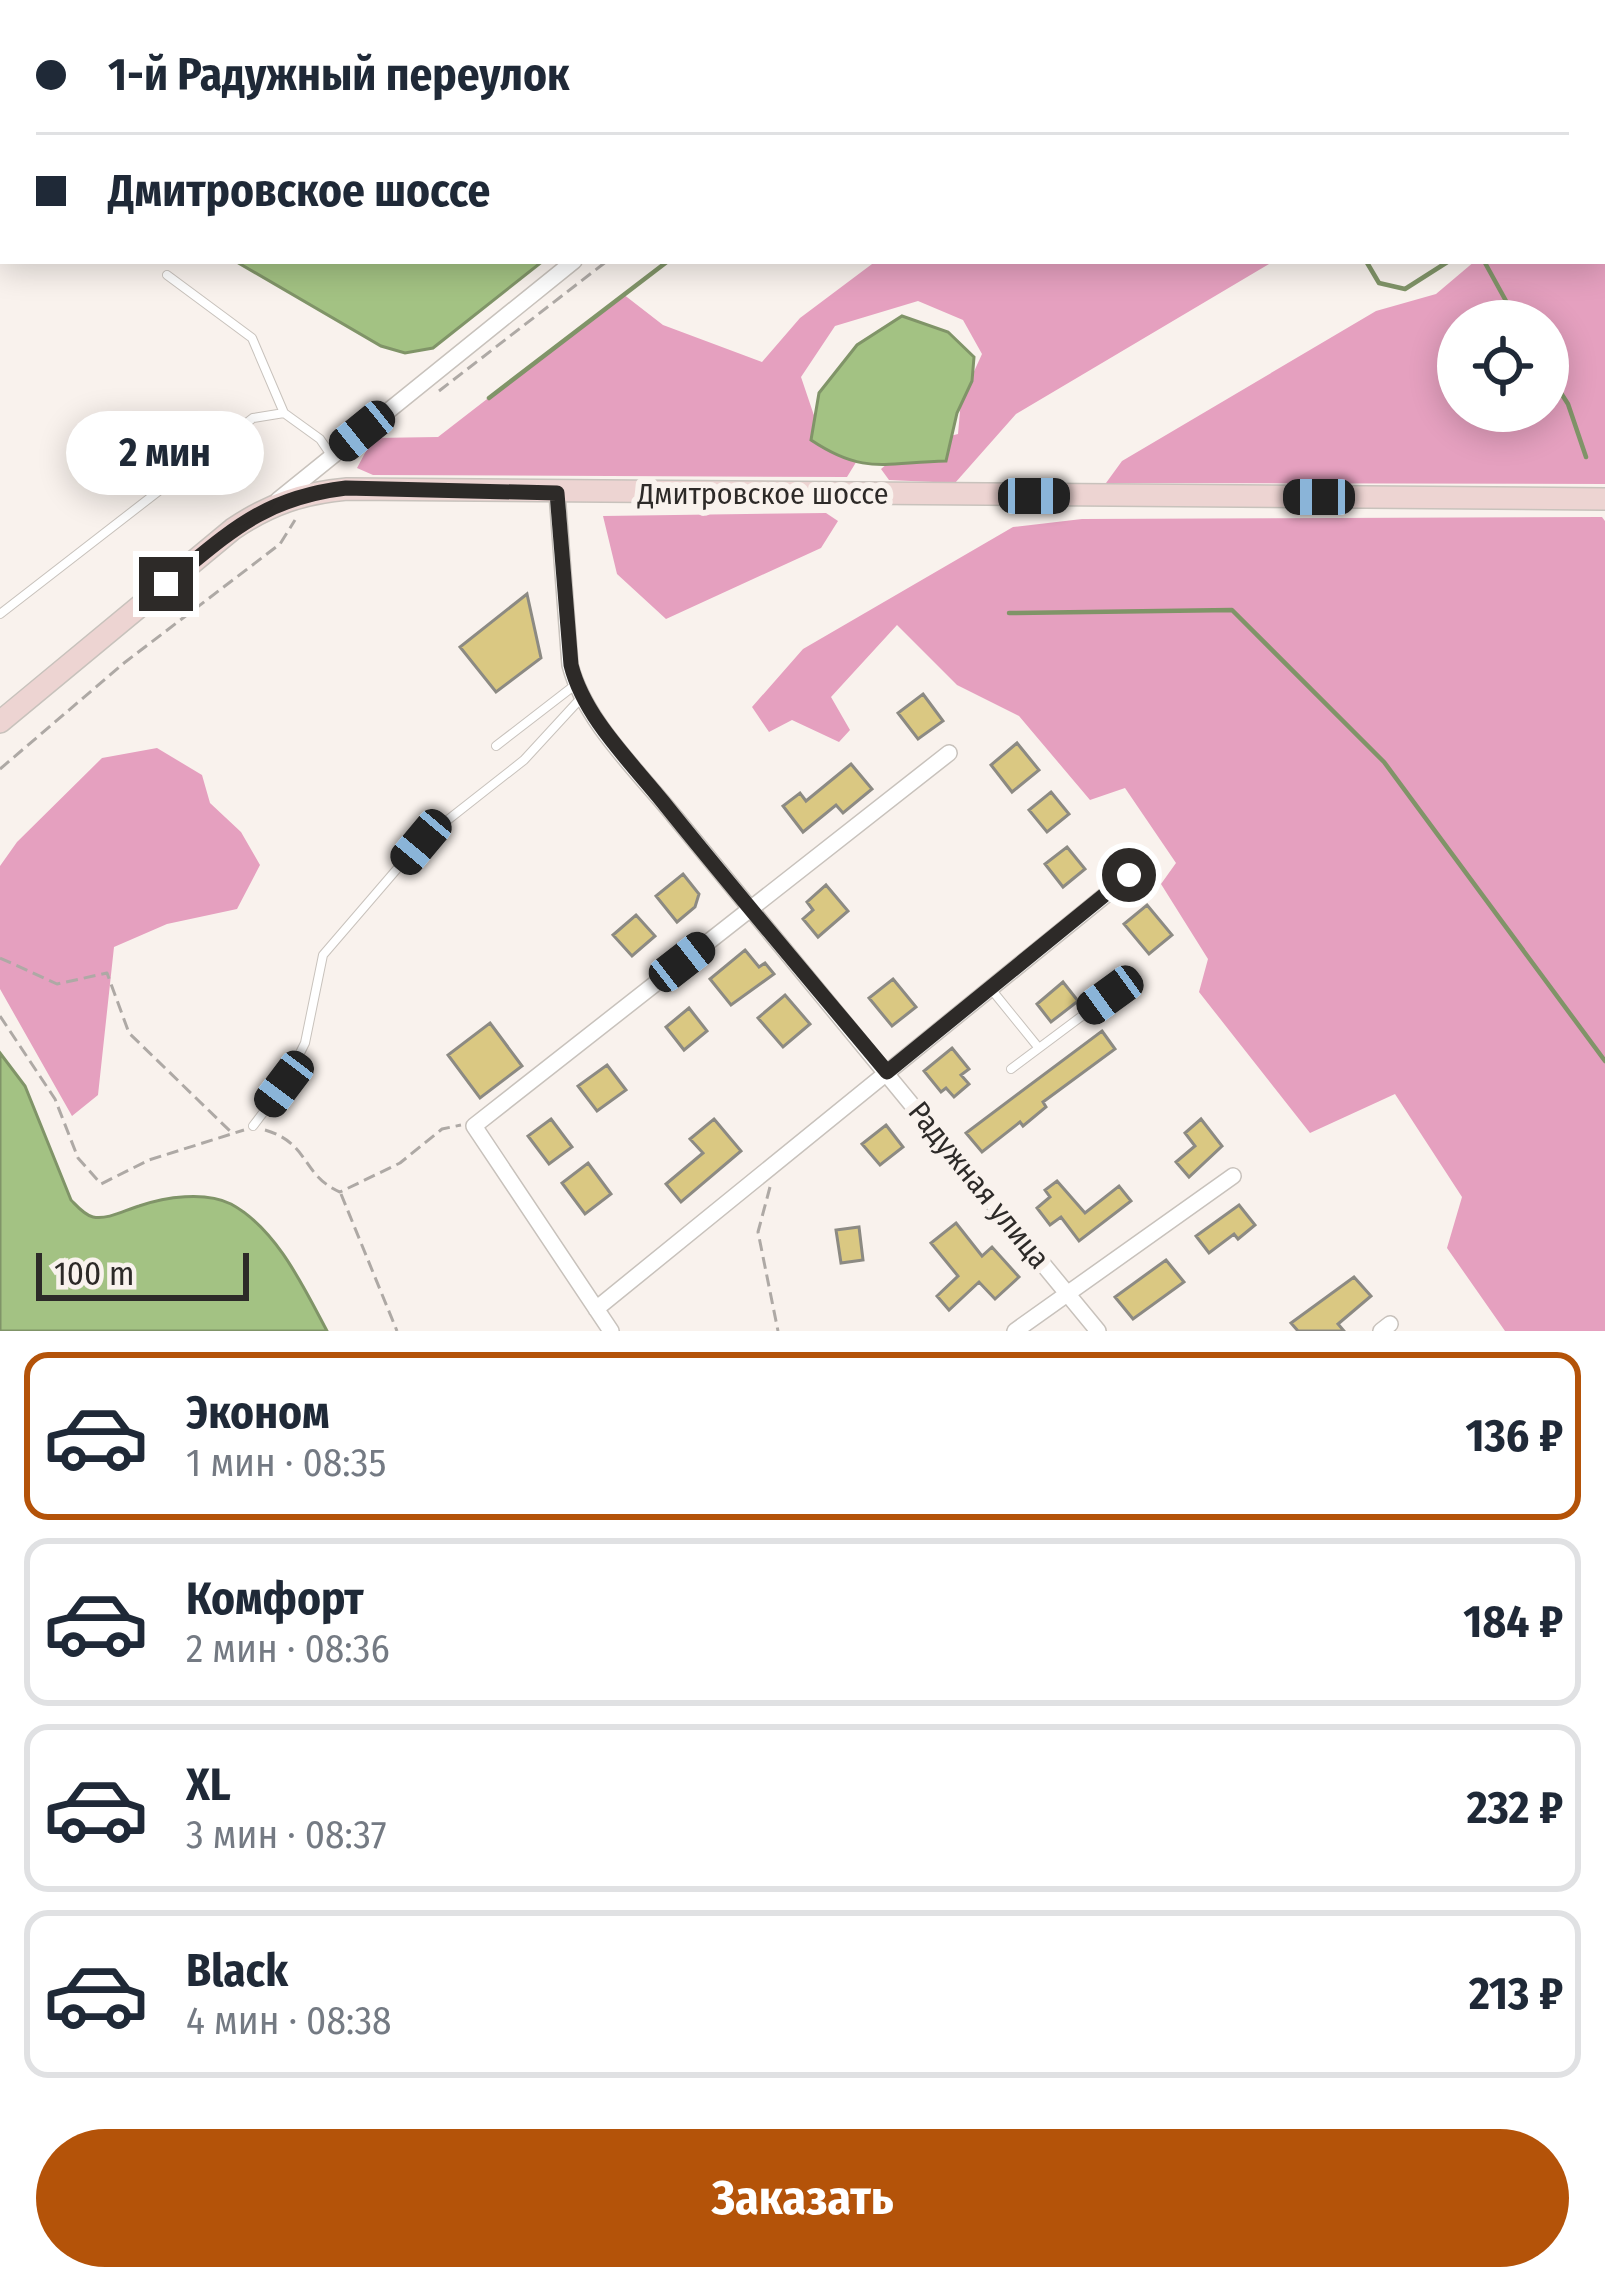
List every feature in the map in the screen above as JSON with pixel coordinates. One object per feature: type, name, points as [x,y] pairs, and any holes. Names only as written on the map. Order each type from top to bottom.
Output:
[{"type":"street","points":[[272,505],[570,264]]},
{"type":"street","name":"Дмитровское шоссе","points":[[0,722],[233,529],[272,505],[314,492],[346,488],[1605,499]]},
{"type":"street","name":"Радужная улица","points":[[557,493],[571,665],[579,690],[605,730],[1098,1331]]},
{"type":"street","points":[[610,1331],[474,1126],[949,753]]},
{"type":"street","points":[[596,1309],[1129,875]]},
{"type":"street","points":[[1015,1331],[1233,1176]]},
{"type":"lane","points":[[167,275],[252,338],[284,413],[320,440],[332,456]]},
{"type":"lane","points":[[0,614],[254,418],[284,413]]},
{"type":"lane","points":[[496,746],[579,690]]},
{"type":"lane","points":[[253,1126],[284,1084],[305,1043],[323,955],[421,842],[524,760],[579,690]]},
{"type":"lane","points":[[991,989],[1038,1047]]},
{"type":"lane","points":[[1011,1069],[1110,995]]},
{"type":"path","points":[[424,381],[441,392],[603,264]]},
{"type":"path","points":[[0,769],[124,663],[280,544],[301,511]]},
{"type":"path","points":[[0,958],[57,984],[107,973],[129,1033],[233,1134]]},
{"type":"path","points":[[0,1016],[55,1099],[78,1158],[100,1184],[149,1160],[253,1126],[285,1136],[320,1183],[340,1192],[397,1331]]},
{"type":"path","points":[[340,1192],[400,1163],[442,1129],[474,1126]]},
{"type":"path","points":[[776,1177],[758,1232],[778,1331]]},
{"type":"shaded area","points":[[240,264],[539,264],[433,348],[405,353],[381,346]]},
{"type":"shaded area","points":[[872,264],[1269,264],[1016,414],[955,483],[889,480],[881,469],[907,447],[958,434],[961,400],[982,354],[963,320],[918,301],[835,326],[801,377],[825,448],[858,459],[847,477],[373,475],[357,468],[373,438],[438,437],[623,294],[663,325],[762,362],[800,318]]},
{"type":"shaded area","points":[[1471,264],[1605,264],[1605,484],[1106,483],[1122,461],[1376,311],[1436,294]]},
{"type":"shaded area","points":[[902,316],[948,332],[974,357],[972,381],[957,413],[946,461],[862,463],[811,440],[819,393],[857,345]]},
{"type":"shaded area","points":[[826,513],[838,521],[821,548],[666,619],[617,574],[603,516]]},
{"type":"shaded area","points":[[1602,517],[1605,1331],[1505,1331],[1447,1248],[1462,1197],[1395,1094],[1310,1133],[1199,992],[1208,959],[1161,884],[1176,863],[1125,788],[1090,800],[1019,716],[957,685],[897,625],[831,697],[850,730],[839,742],[792,720],[769,732],[752,707],[803,649],[1013,527],[1082,519]]},
{"type":"shaded area","points":[[157,748],[202,775],[210,803],[241,832],[260,865],[237,909],[167,924],[114,947],[98,1095],[72,1116],[0,989],[0,866],[17,842],[102,758]]},
{"type":"shaded area","points":[[0,1053],[25,1086],[71,1200],[81,1210],[105,1217],[185,1197],[231,1204],[276,1244],[327,1331],[0,1331]]},
{"type":"building","points":[[527,594],[541,658],[496,692],[460,647]]},
{"type":"building","points":[[923,694],[943,721],[918,739],[898,713]]},
{"type":"building","points":[[1017,743],[1039,770],[1012,792],[991,765]]},
{"type":"building","points":[[851,764],[872,789],[843,813],[836,805],[803,832],[783,806],[800,793],[806,801]]},
{"type":"building","points":[[1051,792],[1069,814],[1047,832],[1029,810]]},
{"type":"building","points":[[1067,847],[1085,869],[1063,887],[1045,864]]},
{"type":"building","points":[[683,874],[699,894],[695,907],[677,922],[656,896]]},
{"type":"building","points":[[826,885],[848,911],[818,937],[803,919],[813,910],[807,902]]},
{"type":"building","points":[[1147,905],[1172,935],[1149,954],[1124,924]]},
{"type":"building","points":[[636,915],[655,936],[632,956],[613,935]]},
{"type":"building","points":[[745,950],[759,967],[765,963],[774,974],[731,1005],[710,979]]},
{"type":"building","points":[[893,979],[916,1007],[892,1026],[869,998]]},
{"type":"building","points":[[1063,982],[1078,1001],[1051,1022],[1037,1004]]},
{"type":"building","points":[[785,995],[810,1024],[783,1047],[758,1018]]},
{"type":"building","points":[[689,1008],[707,1031],[684,1050],[666,1027]]},
{"type":"building","points":[[490,1023],[522,1066],[480,1098],[448,1055]]},
{"type":"building","points":[[1102,1031],[1115,1049],[1043,1102],[1046,1107],[1023,1126],[1020,1122],[982,1152],[966,1133]]},
{"type":"building","points":[[952,1048],[969,1069],[961,1075],[969,1084],[954,1097],[946,1088],[941,1092],[924,1071]]},
{"type":"building","points":[[607,1065],[626,1090],[597,1111],[578,1086]]},
{"type":"building","points":[[551,1119],[572,1147],[549,1164],[528,1136]]},
{"type":"building","points":[[714,1119],[741,1151],[681,1202],[666,1184],[703,1153],[690,1139]]},
{"type":"building","points":[[1201,1119],[1222,1146],[1189,1177],[1176,1162],[1195,1146],[1185,1133]]},
{"type":"building","points":[[886,1125],[903,1147],[880,1165],[862,1144]]},
{"type":"building","points":[[588,1163],[611,1194],[585,1214],[562,1183]]},
{"type":"building","points":[[1057,1181],[1085,1213],[1119,1186],[1131,1201],[1079,1241],[1061,1217],[1050,1225],[1037,1208],[1050,1197],[1045,1190]]},
{"type":"building","points":[[1239,1205],[1255,1225],[1209,1253],[1196,1236]]},
{"type":"building","points":[[956,1223],[982,1256],[992,1247],[1019,1277],[995,1299],[979,1282],[949,1310],[937,1296],[958,1276],[931,1243]]},
{"type":"building","points":[[859,1227],[863,1260],[841,1263],[836,1230]]},
{"type":"building","points":[[1166,1260],[1184,1282],[1133,1319],[1115,1297]]},
{"type":"building","points":[[1354,1277],[1371,1296],[1338,1324],[1344,1331],[1298,1331],[1291,1323]]},
{"type":"waterway","points":[[489,398],[664,264]]},
{"type":"waterway","points":[[1368,264],[1379,283],[1405,289],[1444,264]]},
{"type":"waterway","points":[[1486,264],[1505,300]]},
{"type":"waterway","points":[[1569,407],[1586,457]]},
{"type":"waterway","points":[[1009,613],[1232,610],[1384,762],[1605,1061]]},
{"type":"route","points":[[166,584],[256,513],[314,492],[346,488],[557,493],[576,685],[605,730],[887,1072],[1129,875]]}]
